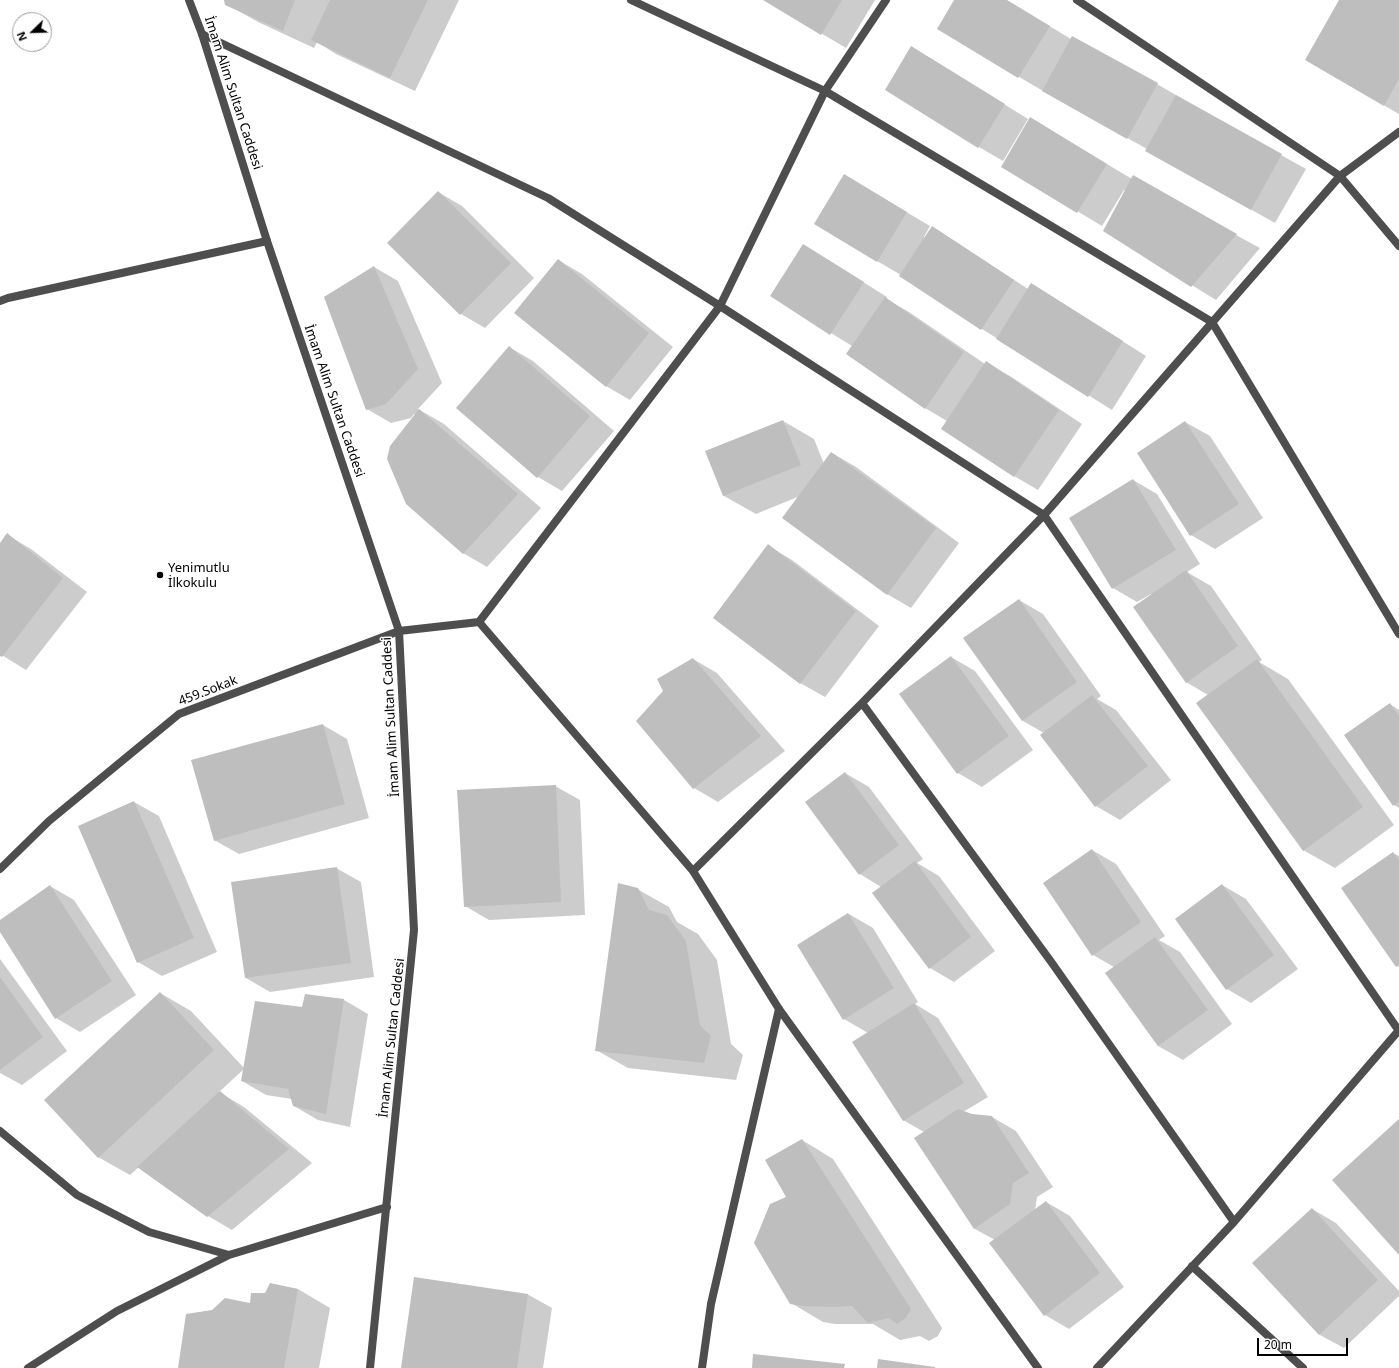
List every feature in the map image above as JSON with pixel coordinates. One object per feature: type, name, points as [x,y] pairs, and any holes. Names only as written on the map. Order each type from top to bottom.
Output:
[{"type":"street","name":"İmam Alim Sultan Caddesi","points":[[189,0],[202,34],[267,241],[399,631],[414,930],[370,1368]]},
{"type":"street","points":[[630,0],[825,91],[1212,322],[1399,634]]},
{"type":"street","points":[[886,0],[825,91],[720,306],[479,622],[693,871],[779,1009],[1038,1368]]},
{"type":"street","points":[[1077,0],[1340,176],[1399,246]]},
{"type":"street","points":[[202,34],[548,198],[720,306],[1044,515],[1399,1031],[1234,1222],[1097,1368]]},
{"type":"street","points":[[693,871],[862,703],[1044,515],[1340,176],[1399,132]]},
{"type":"street","points":[[0,301],[267,241]]},
{"type":"street","name":"459.Sokak","points":[[0,869],[49,821],[179,714],[399,631],[479,622]]},
{"type":"street","points":[[862,703],[1056,970],[1234,1222]]},
{"type":"street","points":[[702,1368],[711,1304],[779,1009]]},
{"type":"street","points":[[0,1132],[77,1195],[149,1232],[229,1255]]},
{"type":"street","points":[[28,1368],[117,1312],[229,1255],[387,1207]]},
{"type":"street","points":[[1192,1266],[1303,1368]]},
{"type":"building","points":[[224,0],[295,0],[283,31],[225,5]]},
{"type":"building","points":[[330,0],[428,0],[390,78],[311,40]]},
{"type":"building","points":[[763,0],[842,0],[821,35]]},
{"type":"building","points":[[954,0],[1007,0],[1050,26],[1018,78],[937,29]]},
{"type":"building","points":[[1339,0],[1399,0],[1399,79],[1384,106],[1305,60]]},
{"type":"building","points":[[1072,36],[1158,83],[1127,139],[1042,91]]},
{"type":"building","points":[[911,46],[1005,104],[978,148],[885,90]]},
{"type":"building","points":[[1176,95],[1282,154],[1251,210],[1145,151]]},
{"type":"building","points":[[1030,117],[1107,164],[1077,213],[1001,167]]},
{"type":"building","points":[[844,174],[907,212],[877,262],[814,224]]},
{"type":"building","points":[[1133,175],[1237,234],[1191,287],[1103,231]]},
{"type":"building","points":[[438,191],[511,263],[460,315],[387,243]]},
{"type":"building","points":[[932,226],[1014,280],[981,330],[899,276]]},
{"type":"building","points":[[803,244],[864,282],[830,335],[770,296]]},
{"type":"building","points":[[558,259],[649,333],[606,387],[514,313]]},
{"type":"building","points":[[374,266],[418,369],[386,404],[366,410],[324,297]]},
{"type":"building","points":[[1031,283],[1123,341],[1088,397],[996,339]]},
{"type":"building","points":[[885,297],[964,352],[925,409],[846,354]]},
{"type":"building","points":[[509,346],[590,416],[537,478],[456,408]]},
{"type":"building","points":[[986,361],[1059,410],[1014,477],[941,429]]},
{"type":"building","points":[[419,409],[518,494],[463,554],[406,504],[387,459],[390,446]]},
{"type":"building","points":[[783,420],[801,465],[723,496],[705,451]]},
{"type":"building","points":[[1185,421],[1239,504],[1190,536],[1137,453]]},
{"type":"building","points":[[831,452],[936,528],[887,595],[782,518]]},
{"type":"building","points":[[1133,479],[1176,550],[1112,589],[1069,518]]},
{"type":"building","points":[[7,533],[63,578],[2,657],[0,656],[0,543]]},
{"type":"building","points":[[768,544],[856,611],[800,684],[713,618]]},
{"type":"building","points":[[1186,570],[1238,646],[1186,683],[1133,607]]},
{"type":"building","points":[[1019,599],[1077,682],[1022,721],[963,638]]},
{"type":"building","points":[[951,656],[1009,736],[957,774],[899,694]]},
{"type":"building","points":[[693,658],[761,736],[693,789],[636,721],[663,691],[657,679]]},
{"type":"building","points":[[1257,659],[1363,807],[1303,851],[1196,703]]},
{"type":"building","points":[[1092,695],[1148,766],[1095,807],[1040,735]]},
{"type":"building","points":[[1390,703],[1399,716],[1399,802],[1393,806],[1344,735]]},
{"type":"building","points":[[323,724],[345,804],[214,841],[191,760]]},
{"type":"building","points":[[845,772],[899,845],[859,875],[805,802]]},
{"type":"building","points":[[556,785],[561,902],[464,907],[457,790]]},
{"type":"building","points":[[134,801],[194,938],[137,963],[78,826]]},
{"type":"building","points":[[1092,849],[1141,922],[1092,956],[1043,883]]},
{"type":"building","points":[[1393,852],[1399,860],[1399,965],[1396,967],[1341,888]]},
{"type":"building","points":[[915,861],[971,937],[929,969],[872,893]]},
{"type":"building","points":[[337,867],[351,963],[245,978],[231,882]]},
{"type":"building","points":[[618,883],[638,888],[649,910],[667,915],[686,941],[700,1025],[711,1036],[704,1063],[595,1051]]},
{"type":"building","points":[[1222,884],[1274,955],[1226,990],[1175,919]]},
{"type":"building","points":[[50,885],[112,981],[55,1019],[0,932],[0,920]]},
{"type":"building","points":[[848,913],[894,988],[843,1020],[797,945]]},
{"type":"building","points":[[1155,937],[1208,1010],[1158,1046],[1105,973]]},
{"type":"building","points":[[0,977],[43,1037],[0,1070]]},
{"type":"building","points":[[160,992],[214,1050],[98,1158],[44,1100]]},
{"type":"building","points":[[305,994],[344,999],[326,1114],[293,1106],[288,1089],[241,1081],[255,1001],[302,1007]]},
{"type":"building","points":[[914,1003],[964,1083],[903,1121],[852,1042]]},
{"type":"building","points":[[220,1091],[289,1149],[207,1217],[137,1167]]},
{"type":"building","points":[[958,1109],[972,1114],[992,1116],[1029,1173],[1013,1183],[1010,1204],[974,1229],[914,1138]]},
{"type":"building","points":[[1399,1119],[1399,1255],[1332,1180]]},
{"type":"building","points":[[802,1139],[911,1309],[906,1318],[897,1324],[889,1318],[868,1323],[852,1306],[803,1306],[790,1304],[754,1243],[770,1204],[786,1197],[765,1160]]},
{"type":"building","points":[[1046,1201],[1100,1273],[1044,1316],[989,1243]]},
{"type":"building","points":[[1312,1208],[1378,1280],[1319,1335],[1252,1263]]},
{"type":"building","points":[[414,1277],[528,1294],[517,1368],[401,1368]]},
{"type":"building","points":[[270,1283],[298,1289],[284,1368],[178,1368],[186,1314],[212,1310],[225,1298],[250,1303],[251,1293],[265,1293]]},
{"type":"building","points":[[753,1354],[845,1364],[844,1368],[752,1368]]},
{"type":"building","points":[[878,1359],[935,1367],[935,1368],[877,1368]]},
{"type":"place","name":"Yenimutlu İlkokulu","points":[[160,575]]}]
